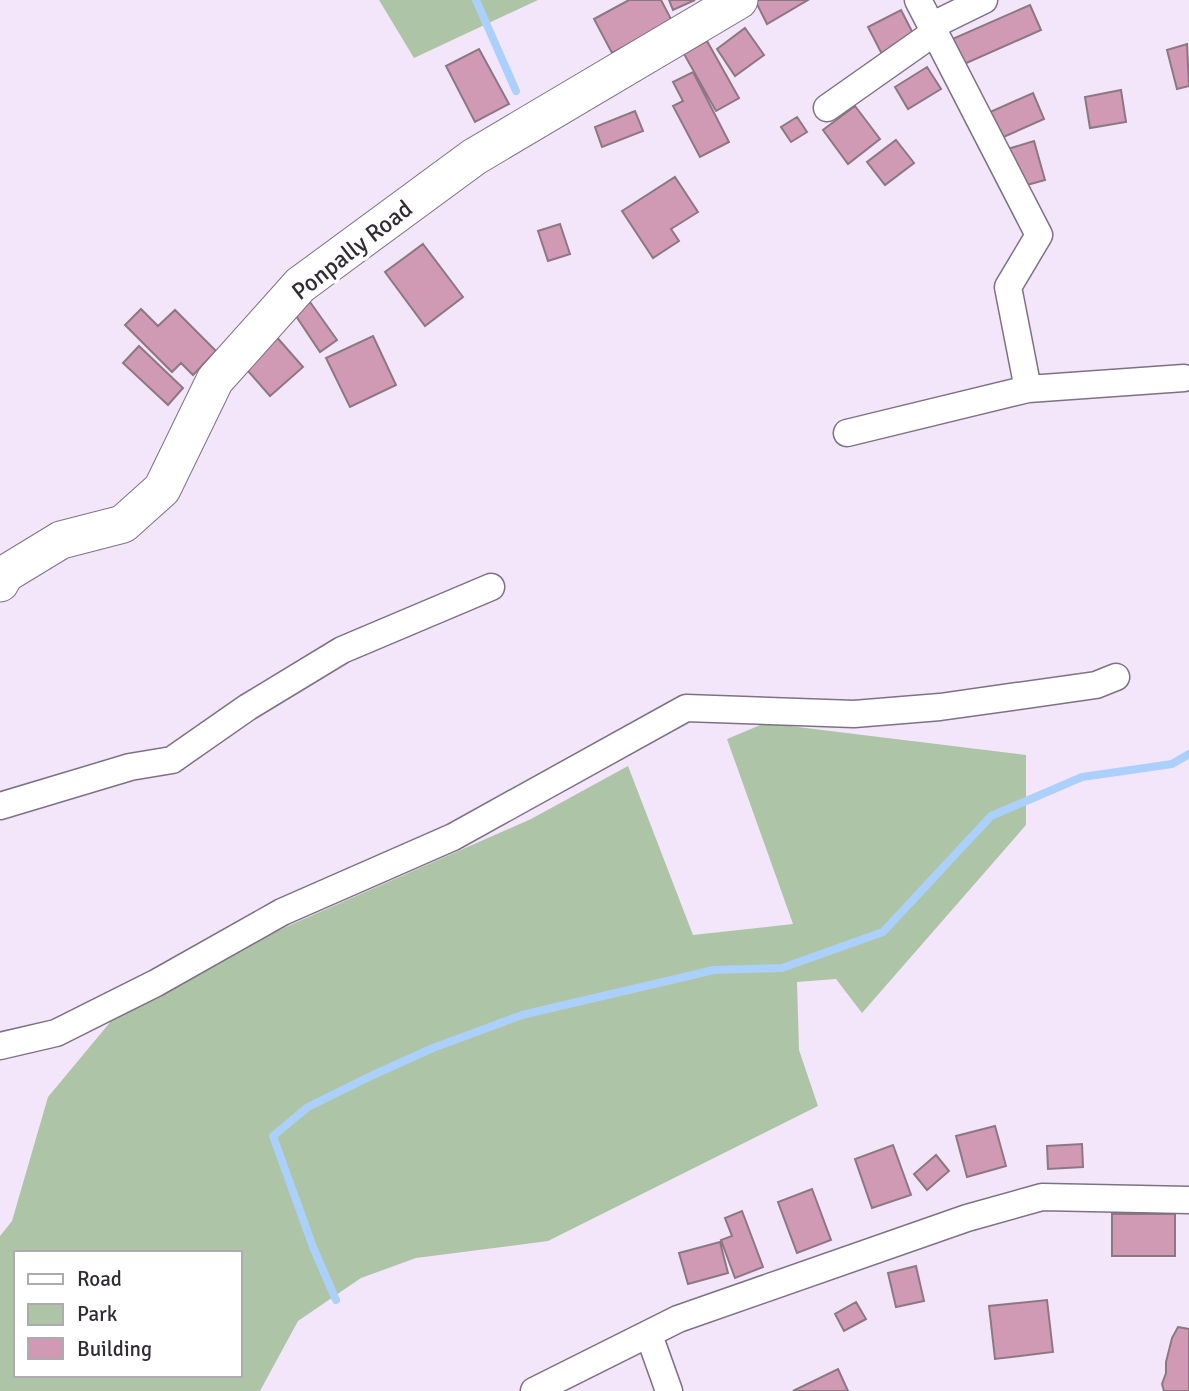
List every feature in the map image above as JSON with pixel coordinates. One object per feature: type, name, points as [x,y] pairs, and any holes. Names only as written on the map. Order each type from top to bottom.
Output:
[{"type":"main road","name":"Ponpally Road","points":[[0,583],[5,575],[61,540],[123,524],[162,489],[215,380],[300,285],[474,157],[739,0]]},
{"type":"street","points":[[918,0],[1039,235],[1008,287],[1028,389]]},
{"type":"street","points":[[827,108],[933,29],[984,0]]},
{"type":"street","points":[[846,433],[1028,389],[1184,378]]},
{"type":"street","points":[[0,806],[130,767],[172,760],[248,707],[342,650],[491,587]]},
{"type":"street","points":[[0,1046],[56,1033],[156,983],[282,912],[453,836],[686,708],[854,714],[940,707],[1070,689],[1096,685],[1116,677]]},
{"type":"street","points":[[534,1391],[678,1319],[967,1217],[1042,1197],[1189,1200]]},
{"type":"street","points":[[649,1335],[669,1391]]},
{"type":"green space","points":[[379,0],[538,0],[414,58]]},
{"type":"green space","points":[[765,723],[1026,755],[1026,825],[862,1013],[836,979],[797,982],[799,1050],[818,1106],[548,1241],[416,1258],[361,1278],[298,1321],[260,1391],[0,1391],[0,1236],[12,1221],[48,1097],[122,1008],[288,926],[531,819],[628,766],[693,935],[793,924],[727,739]]},
{"type":"building","points":[[629,0],[661,0],[672,21],[612,53],[594,19]]},
{"type":"building","points":[[669,0],[695,0],[673,10]]},
{"type":"building","points":[[755,0],[808,0],[767,24]]},
{"type":"building","points":[[1030,5],[1041,30],[944,73],[932,48]]},
{"type":"building","points":[[901,10],[919,45],[886,62],[868,27]]},
{"type":"building","points":[[745,28],[764,55],[735,76],[717,49]]},
{"type":"building","points":[[707,41],[739,98],[716,111],[684,54]]},
{"type":"building","points":[[1187,44],[1189,86],[1177,89],[1167,50]]},
{"type":"building","points":[[479,49],[509,104],[475,122],[446,66]]},
{"type":"building","points":[[927,67],[941,89],[908,109],[895,87]]},
{"type":"building","points":[[693,72],[729,142],[700,157],[673,106],[683,101],[673,82]]},
{"type":"building","points":[[1121,90],[1126,122],[1090,128],[1085,97]]},
{"type":"building","points":[[1033,93],[1044,119],[990,143],[979,117]]},
{"type":"building","points":[[855,106],[880,139],[848,164],[823,130]]},
{"type":"building","points":[[635,111],[643,131],[602,147],[595,127]]},
{"type":"building","points":[[797,117],[807,132],[791,142],[781,127]]},
{"type":"building","points":[[896,140],[914,163],[885,185],[867,162]]},
{"type":"building","points":[[1034,141],[1045,180],[1009,190],[998,152]]},
{"type":"building","points":[[675,177],[698,212],[671,229],[679,241],[653,258],[622,211]]},
{"type":"building","points":[[560,224],[570,254],[548,261],[538,231]]},
{"type":"building","points":[[423,244],[463,297],[425,326],[385,272]]},
{"type":"building","points":[[310,302],[337,340],[320,352],[294,313]]},
{"type":"building","points":[[141,309],[158,326],[175,310],[216,351],[193,375],[181,363],[172,372],[125,325]]},
{"type":"building","points":[[274,334],[303,367],[270,396],[241,363]]},
{"type":"building","points":[[373,336],[396,385],[350,407],[326,358]]},
{"type":"building","points":[[139,346],[183,388],[168,405],[123,363]]},
{"type":"building","points":[[995,1126],[1006,1166],[967,1177],[956,1136]]},
{"type":"building","points":[[1082,1144],[1083,1167],[1048,1169],[1047,1146]]},
{"type":"building","points":[[893,1145],[911,1195],[872,1208],[855,1159]]},
{"type":"building","points":[[936,1155],[949,1171],[927,1190],[914,1174]]},
{"type":"building","points":[[812,1189],[831,1240],[797,1253],[778,1202]]},
{"type":"building","points":[[742,1211],[763,1267],[735,1278],[721,1240],[732,1236],[725,1218]]},
{"type":"building","points":[[1112,1214],[1175,1214],[1175,1256],[1112,1256]]},
{"type":"building","points":[[720,1242],[728,1273],[688,1284],[679,1253]]},
{"type":"building","points":[[916,1266],[924,1301],[896,1307],[888,1273]]},
{"type":"building","points":[[1047,1300],[1053,1352],[995,1359],[989,1306]]},
{"type":"building","points":[[856,1302],[866,1319],[844,1331],[835,1314]]},
{"type":"building","points":[[1178,1327],[1189,1329],[1189,1391],[1164,1391],[1162,1384],[1166,1362],[1172,1338]]},
{"type":"building","points":[[838,1369],[848,1391],[793,1391]]},
{"type":"waterway","points":[[476,0],[516,91]]},
{"type":"waterway","points":[[336,1300],[313,1247],[273,1136],[308,1107],[433,1048],[522,1015],[714,970],[782,968],[883,932],[991,816],[1082,777],[1172,764],[1189,754]]}]
